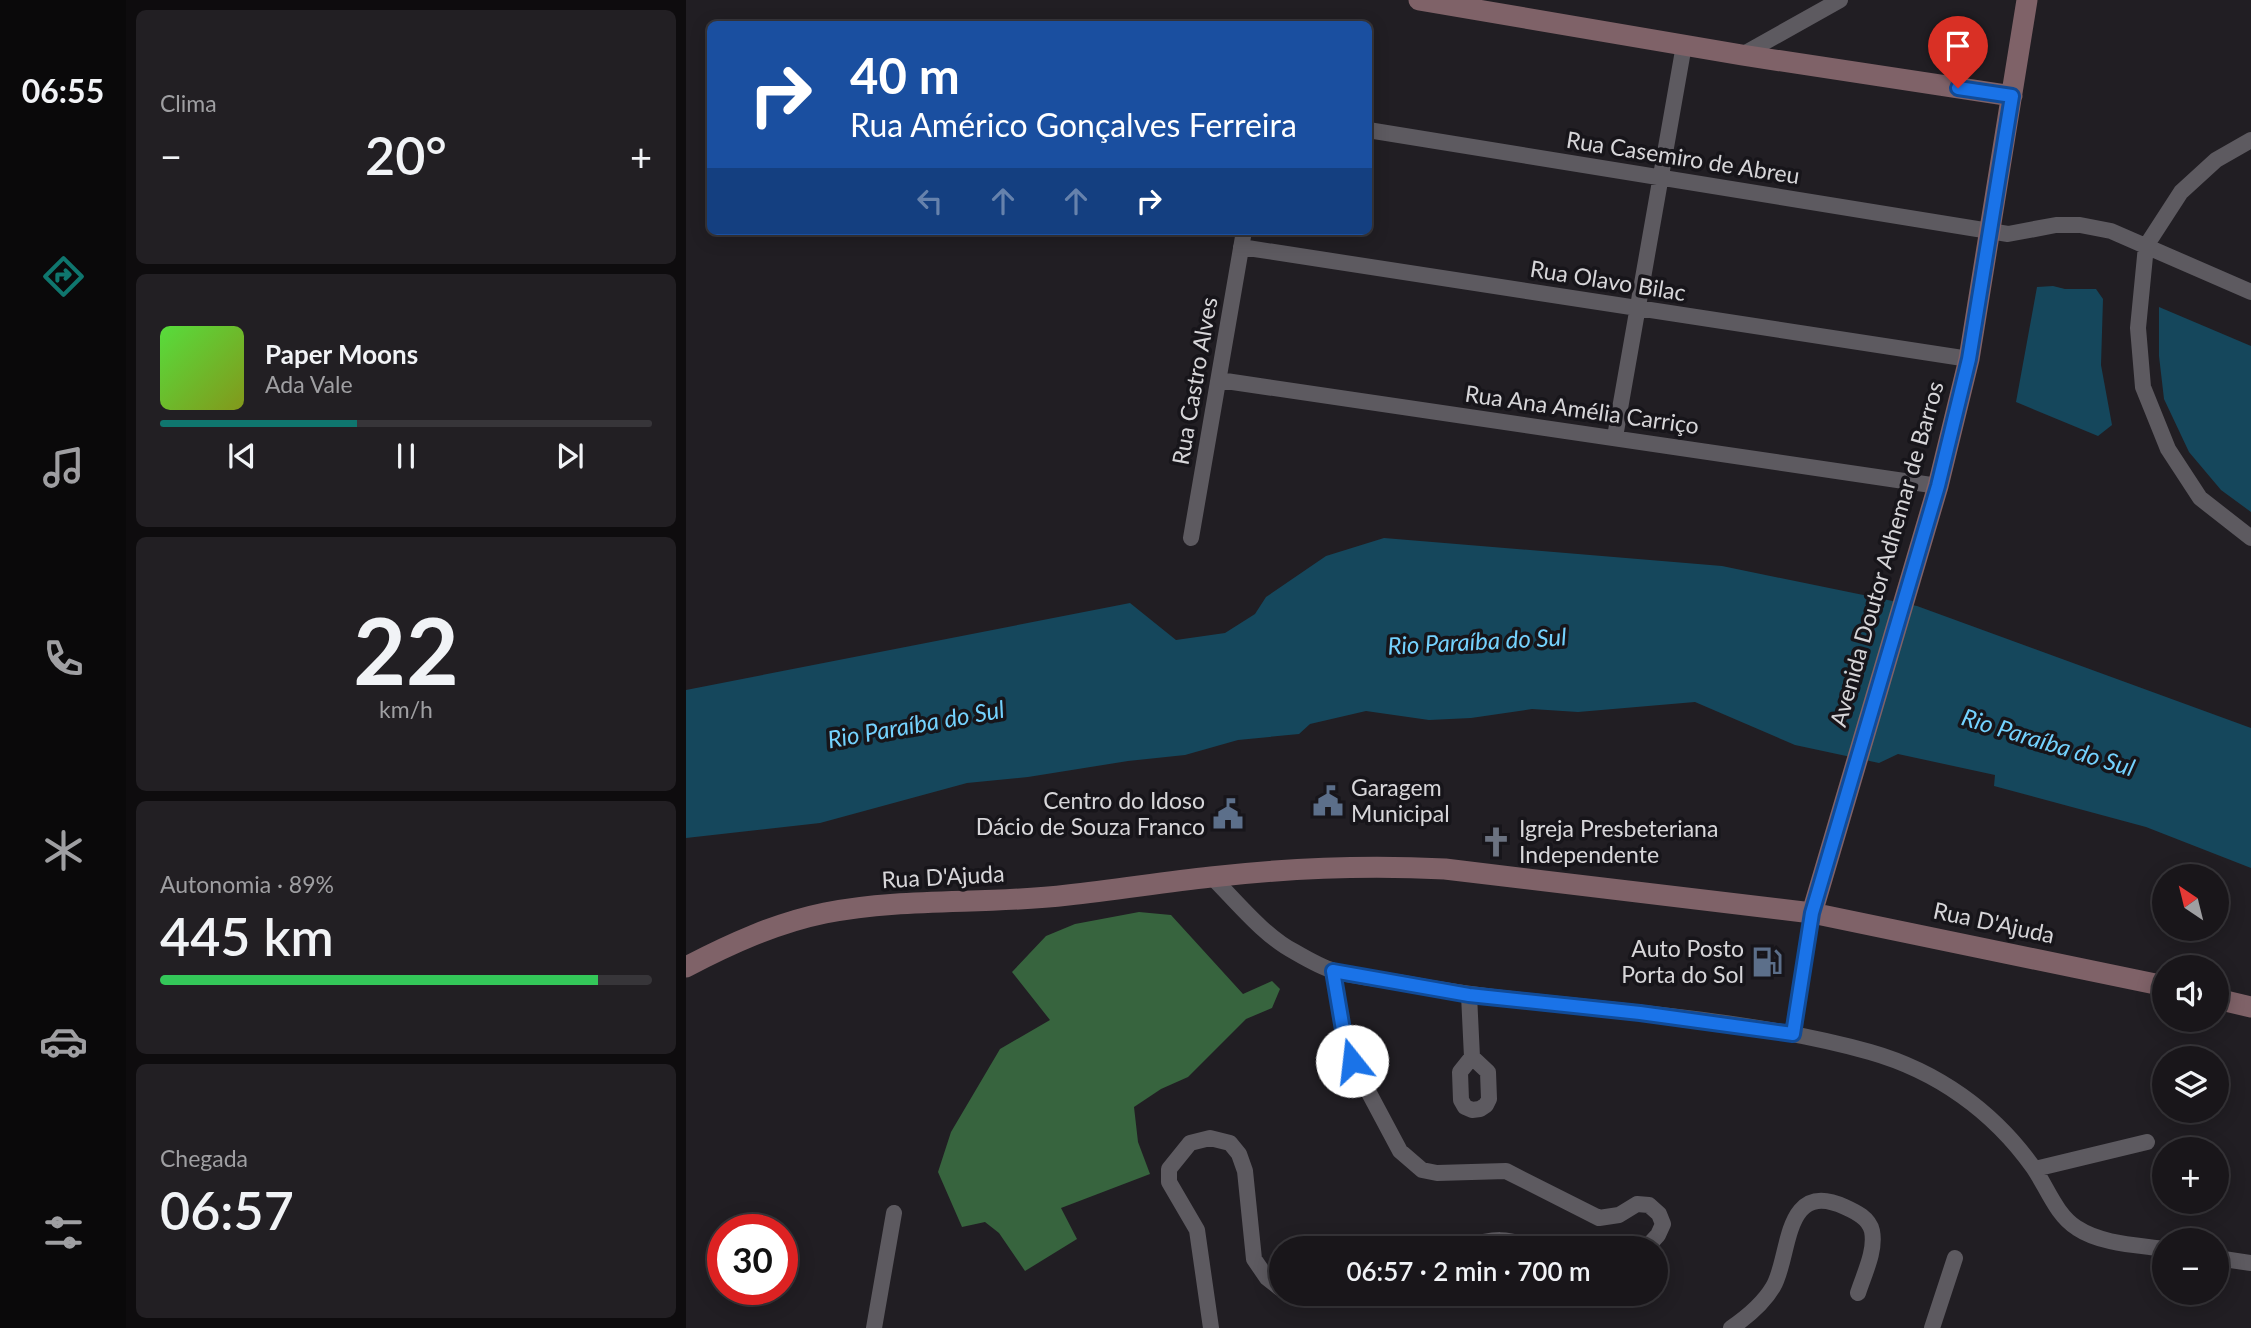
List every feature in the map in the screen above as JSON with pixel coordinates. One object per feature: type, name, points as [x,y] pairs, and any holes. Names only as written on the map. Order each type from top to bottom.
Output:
[{"type":"main road","points":[[1419,0],[1742,55],[2012,96]]},
{"type":"main road","name":"Avenida Doutor Adhemar de Barros","points":[[1812,913],[1938,486],[1969,359],[2027,0]]},
{"type":"main road","name":"Rua D'Ajuda","points":[[686,967],[728,945],[777,926],[824,914],[927,901],[1066,896],[1212,877],[1330,867],[1384,866],[1445,869],[1812,913],[2152,983]]},
{"type":"main road","points":[[2229,1002],[2251,1007]]},
{"type":"street","points":[[1742,55],[1840,0]]},
{"type":"street","points":[[1615,437],[1684,45]]},
{"type":"street","name":"Rua Casemiro de Abreu","points":[[1372,131],[1990,232]]},
{"type":"street","points":[[2251,139],[2216,160],[2181,192],[2146,246],[2138,328],[2143,387],[2168,449],[2200,498],[2251,538]]},
{"type":"street","points":[[1990,232],[2008,234],[2056,225],[2080,225],[2111,231],[2251,292]]},
{"type":"street","name":"Rua Olavo Bilac","points":[[1243,239],[1636,308],[1969,359]]},
{"type":"street","name":"Rua Castro Alves","points":[[1191,538],[1243,239]]},
{"type":"street","name":"Rua Ana Amélia Carriço","points":[[1219,380],[1938,486]]},
{"type":"street","points":[[1212,877],[1261,926],[1292,951],[1333,971],[1469,995],[1640,1013],[1793,1034],[1871,1052],[1941,1081],[1974,1104],[2010,1138],[2035,1169],[2062,1213],[2074,1227],[2103,1239],[2152,1248]]},
{"type":"street","name":"Avenida Doutor Adhemar de Barros","points":[[1793,1034],[1812,913]]},
{"type":"street","points":[[1333,971],[1343,1030],[1352,1061],[1401,1151],[1422,1170],[1437,1174],[1506,1171],[1599,1218],[1619,1215],[1637,1204],[1649,1205],[1659,1214],[1663,1224],[1657,1236]]},
{"type":"street","points":[[1469,995],[1472,1057]]},
{"type":"street","points":[[1211,1328],[1198,1230],[1169,1182],[1169,1170],[1190,1143],[1210,1138],[1230,1143],[1238,1154],[1245,1171],[1254,1259],[1269,1280]]},
{"type":"street","points":[[2035,1169],[2147,1142]]},
{"type":"street","points":[[1731,1328],[1750,1314],[1772,1289],[1779,1275],[1786,1237],[1794,1219],[1806,1206],[1820,1201],[1837,1203],[1860,1214],[1871,1226],[1874,1242],[1858,1293]]},
{"type":"street","points":[[874,1328],[894,1213]]},
{"type":"street","points":[[1932,1328],[1955,1258]]},
{"type":"street","points":[[2229,1260],[2251,1263]]},
{"type":"green space","points":[[1139,912],[1171,915],[1243,994],[1272,981],[1280,989],[1272,1008],[1246,1019],[1188,1077],[1161,1089],[1134,1107],[1138,1142],[1150,1174],[1061,1208],[1077,1239],[1025,1271],[999,1233],[985,1222],[962,1227],[938,1172],[951,1132],[1000,1049],[1050,1020],[1012,972],[1046,936],[1075,924]]},
{"type":"water","points":[[2053,286],[2065,289],[2096,289],[2103,299],[2101,365],[2112,425],[2098,436],[2016,402],[2037,287]]},
{"type":"water","points":[[2159,307],[2251,346],[2251,512],[2221,490],[2189,452],[2164,399],[2159,356]]},
{"type":"water","name":"Rio Paraíba do Sul","points":[[1384,538],[1722,566],[1917,606],[2251,728],[2251,868],[2146,827],[1994,786],[1995,775],[1898,754],[1879,763],[1795,745],[1695,702],[1578,712],[1532,709],[1471,718],[1429,720],[1366,711],[1310,724],[1299,734],[1238,740],[1185,755],[967,783],[820,823],[686,838],[686,690],[1130,603],[1176,640],[1225,633],[1255,614],[1266,597],[1326,556]]},
{"type":"place","name":"Garagem Municipal","points":[[1328,801]]},
{"type":"place","name":"Centro do Idoso Dácio de Souza Franco","points":[[1228,814]]},
{"type":"place","name":"Igreja Presbeteriana Independente","points":[[1496,842]]},
{"type":"place","name":"Auto Posto Porta do Sol","points":[[1767,962]]},
{"type":"route","points":[[1352,1061],[1343,1030],[1333,971],[1469,995],[1640,1013],[1793,1034],[1812,913],[1938,486],[1969,359],[2012,96],[1958,88]]}]
